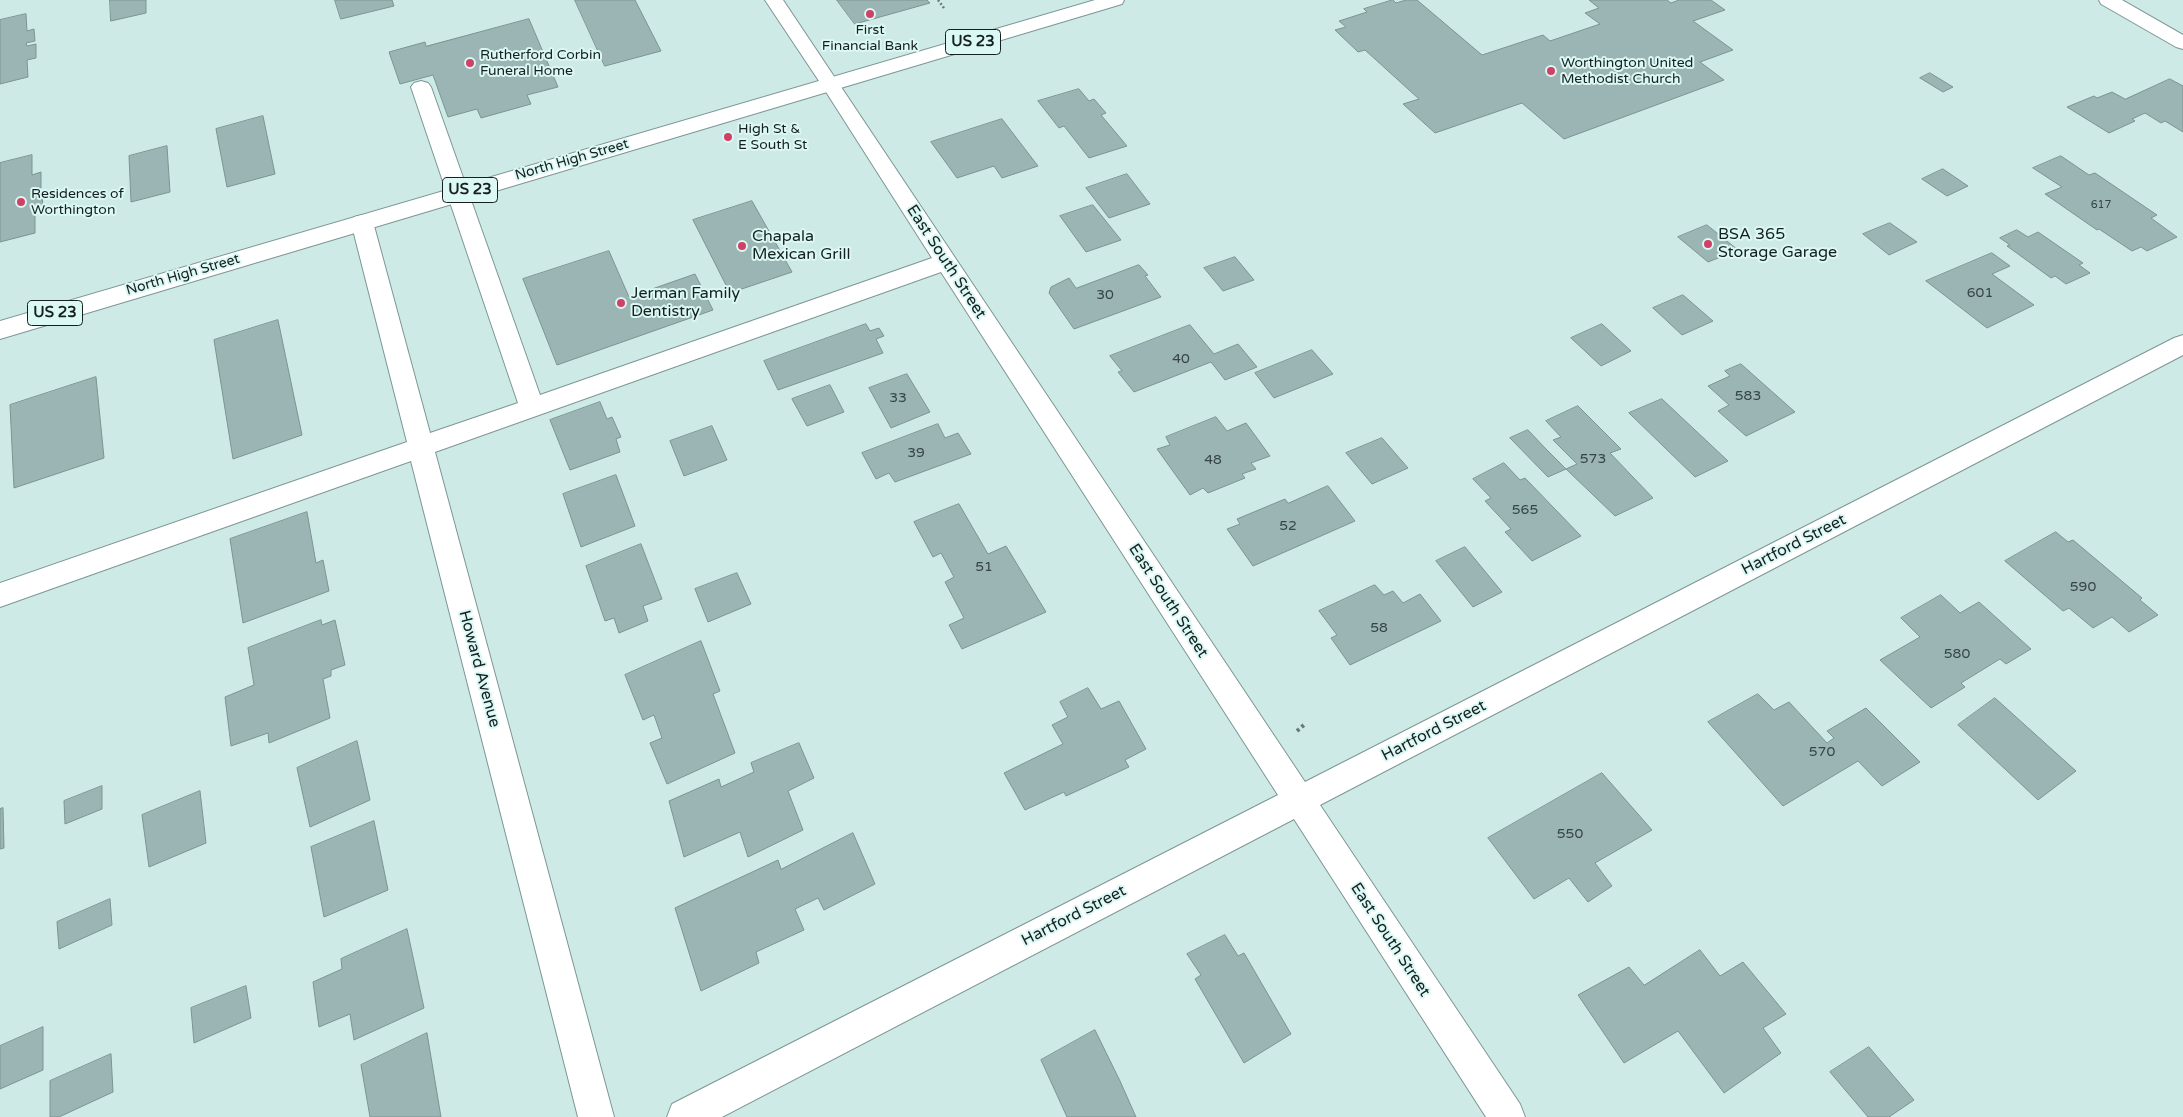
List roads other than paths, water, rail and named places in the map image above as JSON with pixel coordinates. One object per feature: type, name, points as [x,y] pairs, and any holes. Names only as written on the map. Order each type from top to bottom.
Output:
[{"type":"street","name":"East South Street","points":[[774,0],[831,84],[1507,1117]]},
{"type":"street","name":"North High Street","points":[[0,330],[1115,0]]},
{"type":"street","points":[[2108,0],[2183,43]]},
{"type":"street","points":[[421,87],[532,408]]},
{"type":"street","name":"Howard Avenue","points":[[362,222],[596,1117]]},
{"type":"street","points":[[0,595],[946,262]]},
{"type":"street","name":"Hartford Street","points":[[685,1117],[2183,344]]},
{"type":"place","name":"First Financial Bank","points":[[870,14]]},
{"type":"place","name":"Rutherford Corbin Funeral Home","points":[[470,63]]},
{"type":"place","name":"Worthington United Methodist Church","points":[[1551,71]]},
{"type":"place","name":"High St & E South St","points":[[728,137]]},
{"type":"place","name":"Residences of Worthington","points":[[21,202]]},
{"type":"place","name":"BSA 365 Storage Garage","points":[[1708,244]]},
{"type":"place","name":"Chapala Mexican Grill","points":[[742,246]]},
{"type":"place","name":"Jerman Family Dentistry","points":[[621,303]]}]
